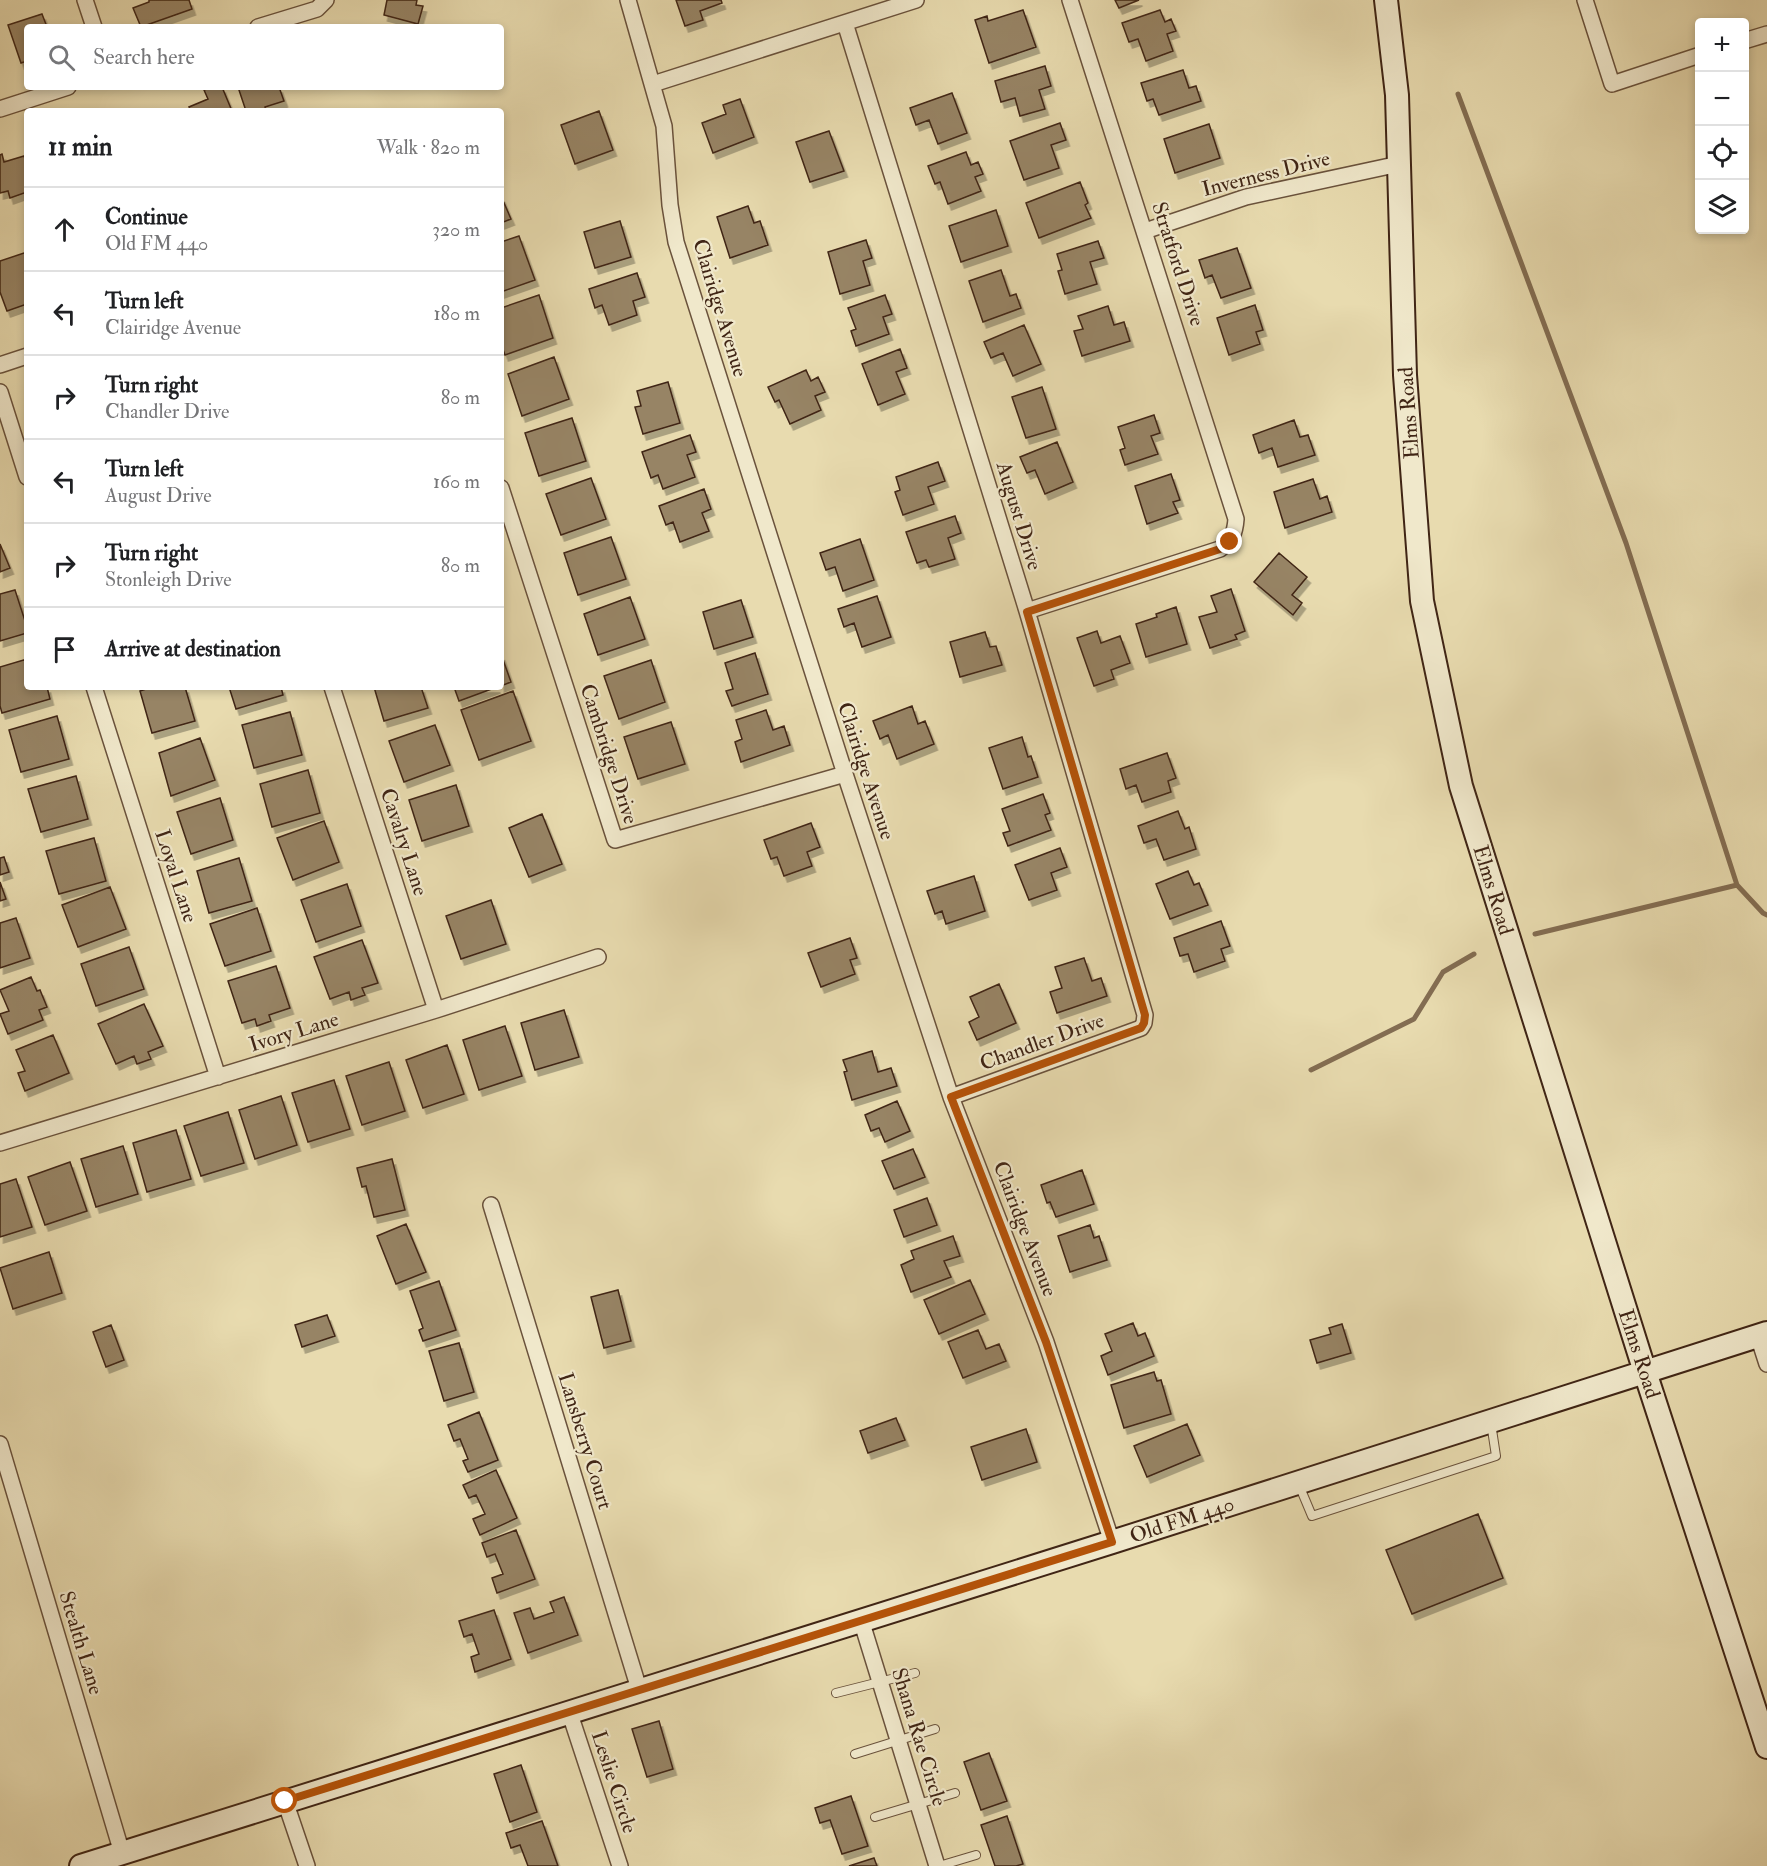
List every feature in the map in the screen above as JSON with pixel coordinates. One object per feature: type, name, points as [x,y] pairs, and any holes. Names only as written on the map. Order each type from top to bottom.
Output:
[{"type":"main road","name":"Elms Road","points":[[1386,0],[1397,95],[1405,375],[1422,601],[1461,786],[1645,1372],[1767,1747]]},
{"type":"main road","name":"Old FM 440","points":[[81,1866],[1763,1335]]},
{"type":"street","points":[[85,0],[93,24]]},
{"type":"street","points":[[268,24],[317,9],[326,0]]},
{"type":"street","name":"Clairidge Avenue","points":[[628,0],[664,126],[670,205],[676,242],[844,774],[951,1097],[1046,1342],[1112,1542]]},
{"type":"street","points":[[653,84],[916,0]]},
{"type":"street","name":"Stratford Drive","points":[[1027,612],[1220,549],[1230,542],[1236,519],[1070,0]]},
{"type":"street","points":[[1585,0],[1612,84],[1695,57]]},
{"type":"street","name":"August Drive","points":[[845,23],[1027,612],[1145,1015],[1144,1023]]},
{"type":"street","points":[[1749,39],[1767,34]]},
{"type":"street","points":[[0,109],[59,90]]},
{"type":"street","name":"Inverness Drive","points":[[1145,231],[1246,197],[1399,164]]},
{"type":"street","points":[[0,365],[24,358]]},
{"type":"street","points":[[0,392],[24,468]]},
{"type":"street","name":"Cambridge Drive","points":[[504,497],[615,840],[844,774]]},
{"type":"street","name":"Loyal Lane","points":[[95,690],[218,1077]]},
{"type":"street","name":"Cavalry Lane","points":[[333,690],[436,1010]]},
{"type":"street","name":"Ivory Lane","points":[[1,1139],[218,1077],[598,957]]},
{"type":"street","name":"Chandler Drive","points":[[951,1097],[1141,1028],[1144,1023]]},
{"type":"street","name":"Lansberry Court","points":[[491,1205],[639,1689]]},
{"type":"street","points":[[1763,1335],[1767,1364]]},
{"type":"street","name":"Stealth Lane","points":[[0,1444],[122,1853]]},
{"type":"street","name":"Shana Rae Circle","points":[[861,1620],[938,1866]]},
{"type":"street","name":"Leslie Circle","points":[[569,1712],[620,1866]]},
{"type":"street","points":[[285,1801],[307,1866]]},
{"type":"lane","points":[[1298,1483],[1312,1516],[1496,1456],[1490,1421]]},
{"type":"lane","points":[[836,1693],[915,1673]]},
{"type":"lane","points":[[855,1754],[935,1729]]},
{"type":"lane","points":[[874,1817],[955,1793]]},
{"type":"lane","points":[[938,1866],[976,1855]]},
{"type":"building","points":[[149,0],[189,0],[192,9],[150,24],[140,24],[133,8]]},
{"type":"building","points":[[387,0],[417,0],[416,5],[423,6],[418,24],[384,15]]},
{"type":"building","points":[[676,0],[721,0],[722,3],[700,11],[703,20],[685,26]]},
{"type":"building","points":[[1115,0],[1139,0],[1119,8]]},
{"type":"building","points":[[1023,10],[1036,47],[989,63],[975,20],[987,16],[988,21]]},
{"type":"building","points":[[1160,10],[1165,22],[1171,19],[1176,31],[1167,34],[1173,51],[1146,61],[1138,39],[1129,42],[1122,23]]},
{"type":"building","points":[[42,14],[46,24],[24,24],[24,62],[21,63],[8,25]]},
{"type":"building","points":[[1045,66],[1051,86],[1039,90],[1045,109],[1020,116],[1015,98],[1001,102],[995,81]]},
{"type":"building","points":[[1183,70],[1189,88],[1196,86],[1201,101],[1159,115],[1153,99],[1147,101],[1141,83]]},
{"type":"building","points":[[204,90],[223,90],[231,108],[189,107],[208,99]]},
{"type":"building","points":[[239,90],[280,90],[284,101],[265,108],[245,108]]},
{"type":"building","points":[[952,93],[967,133],[938,144],[929,120],[916,125],[910,108]]},
{"type":"building","points":[[740,99],[754,137],[713,153],[702,123],[726,114],[723,105]]},
{"type":"building","points":[[599,111],[613,150],[575,164],[561,125]]},
{"type":"building","points":[[1060,123],[1066,140],[1051,145],[1059,168],[1024,180],[1010,141]]},
{"type":"building","points":[[1209,124],[1220,158],[1175,173],[1164,139]]},
{"type":"building","points":[[829,131],[844,171],[810,182],[796,142]]},
{"type":"building","points":[[966,152],[971,165],[978,162],[983,174],[975,177],[981,191],[948,204],[940,182],[935,184],[928,166]]},
{"type":"building","points":[[2,154],[4,162],[24,156],[24,193],[10,198],[8,191],[0,193],[0,155]]},
{"type":"building","points":[[1080,182],[1088,203],[1085,205],[1091,218],[1039,238],[1026,203]]},
{"type":"building","points":[[504,203],[511,219],[504,222]]},
{"type":"building","points":[[748,206],[754,223],[760,221],[768,245],[730,258],[717,217]]},
{"type":"building","points":[[996,210],[1008,246],[961,262],[949,226]]},
{"type":"building","points":[[620,221],[631,257],[595,268],[584,232]]},
{"type":"building","points":[[519,236],[535,280],[504,291],[504,241]]},
{"type":"building","points":[[866,240],[872,258],[863,261],[870,285],[840,294],[828,252]]},
{"type":"building","points":[[1098,241],[1104,258],[1090,262],[1097,284],[1065,294],[1058,271],[1062,270],[1057,254]]},
{"type":"building","points":[[1237,248],[1251,288],[1221,298],[1212,275],[1205,278],[1199,260]]},
{"type":"building","points":[[24,253],[24,305],[7,311],[0,292],[0,261]]},
{"type":"building","points":[[1001,270],[1010,296],[1016,294],[1021,308],[983,322],[969,281]]},
{"type":"building","points":[[637,273],[645,297],[633,301],[637,315],[609,325],[602,305],[595,308],[589,289]]},
{"type":"building","points":[[539,295],[553,338],[505,355],[504,307]]},
{"type":"building","points":[[885,295],[892,314],[883,317],[889,334],[856,346],[851,331],[856,329],[848,308]]},
{"type":"building","points":[[1255,305],[1263,330],[1256,332],[1260,344],[1229,355],[1217,318]]},
{"type":"building","points":[[1108,306],[1114,325],[1124,322],[1130,341],[1082,356],[1074,331],[1083,329],[1078,316]]},
{"type":"building","points":[[1024,325],[1041,364],[1013,376],[1003,353],[991,358],[984,342]]},
{"type":"building","points":[[900,349],[907,368],[896,372],[905,394],[878,405],[862,364]]},
{"type":"building","points":[[554,357],[569,399],[522,416],[508,374]]},
{"type":"building","points":[[806,370],[811,381],[818,377],[825,392],[815,396],[821,410],[790,424],[779,400],[775,402],[768,387]]},
{"type":"building","points":[[668,382],[680,423],[643,434],[635,407],[641,406],[637,391]]},
{"type":"building","points":[[1042,387],[1056,429],[1026,438],[1012,397]]},
{"type":"building","points":[[1154,415],[1160,433],[1151,436],[1158,454],[1125,465],[1120,450],[1125,448],[1118,427]]},
{"type":"building","points":[[572,418],[586,461],[539,476],[525,433]]},
{"type":"building","points":[[1294,420],[1300,437],[1308,435],[1315,455],[1278,467],[1272,448],[1259,453],[1253,435]]},
{"type":"building","points":[[690,435],[696,452],[687,455],[695,477],[663,489],[658,475],[651,478],[642,452]]},
{"type":"building","points":[[1057,442],[1073,482],[1045,494],[1035,470],[1027,473],[1020,457]]},
{"type":"building","points":[[938,462],[945,481],[928,487],[934,504],[903,515],[895,492],[900,490],[896,477]]},
{"type":"building","points":[[1171,474],[1180,500],[1173,502],[1178,513],[1147,524],[1135,486]]},
{"type":"building","points":[[591,478],[606,519],[561,535],[546,494]]},
{"type":"building","points":[[1313,479],[1320,499],[1327,496],[1332,512],[1285,528],[1274,492]]},
{"type":"building","points":[[704,489],[711,509],[702,513],[709,531],[680,542],[673,522],[666,525],[659,506]]},
{"type":"building","points":[[955,516],[961,533],[948,538],[955,559],[929,567],[926,560],[917,563],[906,532]]},
{"type":"building","points":[[611,537],[626,579],[578,595],[564,553]]},
{"type":"building","points":[[860,539],[874,580],[843,591],[835,567],[826,570],[820,553]]},
{"type":"building","points":[[0,544],[10,568],[0,572]]},
{"type":"building","points":[[1279,553],[1307,577],[1292,595],[1302,603],[1293,615],[1254,582]]},
{"type":"building","points":[[1231,589],[1245,631],[1235,635],[1237,639],[1210,648],[1199,617],[1217,612],[1211,596]]},
{"type":"building","points":[[15,590],[24,618],[24,634],[0,641],[0,594]]},
{"type":"building","points":[[877,596],[891,637],[862,647],[854,623],[844,627],[838,609]]},
{"type":"building","points":[[630,597],[645,639],[598,655],[584,614]]},
{"type":"building","points":[[741,600],[753,637],[714,649],[703,612]]},
{"type":"building","points":[[1176,607],[1187,644],[1146,657],[1136,624]]},
{"type":"building","points":[[1097,631],[1101,643],[1120,636],[1130,663],[1111,670],[1114,679],[1094,686],[1077,638]]},
{"type":"building","points":[[985,632],[990,647],[996,646],[1002,665],[960,677],[950,642]]},
{"type":"building","points":[[755,653],[768,694],[732,706],[726,691],[733,689],[725,663]]},
{"type":"building","points":[[24,660],[24,690],[48,690],[50,699],[2,713],[0,667]]},
{"type":"building","points":[[651,660],[665,702],[619,719],[604,676]]},
{"type":"building","points":[[504,662],[511,682],[504,685]]},
{"type":"building","points":[[186,690],[195,721],[152,733],[140,691]]},
{"type":"building","points":[[230,690],[282,690],[283,695],[236,709]]},
{"type":"building","points":[[375,690],[422,690],[428,708],[384,721]]},
{"type":"building","points":[[455,690],[489,690],[459,701]]},
{"type":"building","points":[[513,691],[531,741],[479,760],[461,710]]},
{"type":"building","points":[[912,706],[918,724],[925,721],[934,744],[897,759],[888,735],[880,739],[873,721]]},
{"type":"building","points":[[766,710],[773,730],[784,726],[790,745],[741,762],[735,742],[742,739],[736,720]]},
{"type":"building","points":[[290,712],[302,755],[254,768],[242,725]]},
{"type":"building","points":[[57,716],[69,759],[21,772],[9,730]]},
{"type":"building","points":[[671,722],[685,764],[638,779],[624,737]]},
{"type":"building","points":[[435,725],[450,765],[404,782],[389,741]]},
{"type":"building","points":[[1022,737],[1028,757],[1031,756],[1038,777],[1003,789],[989,748]]},
{"type":"building","points":[[200,738],[215,780],[171,796],[159,753]]},
{"type":"building","points":[[1167,753],[1176,778],[1168,781],[1171,792],[1142,802],[1136,785],[1126,789],[1120,769]]},
{"type":"building","points":[[308,770],[320,813],[272,827],[260,784]]},
{"type":"building","points":[[76,776],[88,819],[41,832],[28,789]]},
{"type":"building","points":[[456,785],[469,826],[422,841],[409,800]]},
{"type":"building","points":[[1043,794],[1050,813],[1045,815],[1051,830],[1008,846],[1003,833],[1010,831],[1002,809]]},
{"type":"building","points":[[220,798],[233,840],[191,854],[177,812]]},
{"type":"building","points":[[1178,811],[1185,829],[1189,827],[1196,849],[1164,860],[1156,839],[1144,843],[1138,826]]},
{"type":"building","points":[[542,814],[562,864],[529,877],[509,828]]},
{"type":"building","points":[[324,821],[339,862],[293,880],[277,838]]},
{"type":"building","points":[[811,823],[820,847],[807,852],[812,866],[784,876],[777,857],[771,859],[764,840]]},
{"type":"building","points":[[94,838],[106,881],[59,894],[46,851]]},
{"type":"building","points":[[1060,848],[1067,867],[1051,873],[1057,890],[1029,900],[1015,865]]},
{"type":"building","points":[[4,857],[9,872],[0,875],[0,858]]},
{"type":"building","points":[[239,858],[252,901],[209,913],[197,871]]},
{"type":"building","points":[[1188,871],[1194,885],[1199,883],[1208,905],[1170,919],[1156,884]]},
{"type":"building","points":[[974,876],[985,911],[946,924],[942,911],[935,914],[927,891]]},
{"type":"building","points":[[0,882],[6,899],[0,901]]},
{"type":"building","points":[[347,884],[361,926],[316,942],[301,900]]},
{"type":"building","points":[[110,887],[126,929],[78,947],[62,905]]},
{"type":"building","points":[[491,900],[506,944],[461,959],[446,916]]},
{"type":"building","points":[[257,908],[271,951],[225,966],[210,924]]},
{"type":"building","points":[[16,918],[30,958],[0,968],[0,923]]},
{"type":"building","points":[[1221,921],[1230,946],[1221,949],[1225,961],[1194,972],[1188,954],[1180,956],[1174,938]]},
{"type":"building","points":[[850,938],[857,958],[850,960],[855,974],[821,987],[808,953]]},
{"type":"building","points":[[362,940],[378,983],[362,988],[365,995],[351,1000],[349,992],[330,999],[314,957]]},
{"type":"building","points":[[129,947],[144,989],[96,1006],[81,964]]},
{"type":"building","points":[[1084,958],[1092,981],[1101,978],[1107,996],[1057,1013],[1050,992],[1062,988],[1055,967]]},
{"type":"building","points":[[276,966],[290,1008],[269,1015],[271,1021],[257,1026],[255,1019],[242,1023],[228,981]]},
{"type":"building","points":[[31,977],[37,991],[40,990],[47,1007],[39,1010],[43,1020],[8,1034],[0,1014],[9,1011],[0,990]]},
{"type":"building","points":[[999,984],[1016,1023],[977,1040],[969,1022],[979,1017],[970,997]]},
{"type":"building","points":[[144,1004],[163,1046],[148,1052],[151,1059],[137,1064],[134,1056],[116,1064],[98,1024]]},
{"type":"building","points":[[564,1010],[579,1057],[535,1070],[521,1023]]},
{"type":"building","points":[[505,1026],[522,1076],[479,1090],[463,1040]]},
{"type":"building","points":[[53,1035],[69,1073],[25,1091],[18,1073],[25,1071],[16,1050]]},
{"type":"building","points":[[447,1045],[464,1094],[423,1108],[406,1060]]},
{"type":"building","points":[[872,1051],[878,1072],[891,1068],[897,1086],[852,1100],[843,1060]]},
{"type":"building","points":[[389,1062],[405,1111],[362,1125],[346,1076]]},
{"type":"building","points":[[334,1080],[350,1129],[308,1142],[292,1093]]},
{"type":"building","points":[[281,1096],[297,1145],[255,1159],[239,1110]]},
{"type":"building","points":[[897,1101],[910,1131],[885,1142],[879,1128],[871,1131],[865,1115]]},
{"type":"building","points":[[228,1112],[244,1163],[201,1176],[184,1126]]},
{"type":"building","points":[[176,1130],[191,1179],[147,1192],[133,1143]]},
{"type":"building","points":[[123,1146],[138,1194],[96,1207],[81,1159]]},
{"type":"building","points":[[913,1149],[925,1177],[894,1189],[882,1161]]},
{"type":"building","points":[[392,1159],[405,1210],[374,1217],[366,1186],[362,1187],[357,1168]]},
{"type":"building","points":[[70,1162],[87,1211],[45,1225],[28,1177]]},
{"type":"building","points":[[1082,1170],[1094,1204],[1056,1217],[1050,1202],[1047,1203],[1041,1185]]},
{"type":"building","points":[[16,1179],[32,1227],[0,1237],[0,1184]]},
{"type":"building","points":[[927,1198],[937,1225],[904,1237],[894,1210]]},
{"type":"building","points":[[406,1224],[426,1272],[396,1284],[377,1236]]},
{"type":"building","points":[[1090,1225],[1094,1238],[1099,1236],[1107,1260],[1070,1272],[1058,1236]]},
{"type":"building","points":[[953,1236],[960,1256],[944,1261],[951,1277],[911,1292],[901,1265],[914,1259],[911,1251]]},
{"type":"building","points":[[49,1252],[62,1293],[13,1309],[0,1268]]},
{"type":"building","points":[[970,1280],[985,1314],[939,1334],[924,1300]]},
{"type":"building","points":[[439,1281],[456,1330],[423,1341],[419,1330],[423,1328],[410,1291]]},
{"type":"building","points":[[618,1290],[631,1341],[604,1348],[591,1297]]},
{"type":"building","points":[[327,1315],[335,1336],[302,1347],[295,1325]]},
{"type":"building","points":[[1133,1323],[1138,1336],[1145,1333],[1154,1356],[1108,1375],[1101,1356],[1112,1351],[1105,1334]]},
{"type":"building","points":[[1342,1324],[1351,1353],[1317,1363],[1310,1340],[1331,1334],[1329,1328]]},
{"type":"building","points":[[111,1325],[124,1360],[106,1367],[93,1332]]},
{"type":"building","points":[[978,1330],[986,1349],[999,1344],[1006,1361],[963,1378],[948,1342]]},
{"type":"building","points":[[459,1343],[474,1392],[444,1401],[429,1351]]},
{"type":"building","points":[[1154,1372],[1157,1381],[1161,1380],[1171,1414],[1124,1428],[1111,1385]]},
{"type":"building","points":[[479,1412],[498,1460],[468,1472],[463,1461],[468,1459],[460,1439],[454,1441],[448,1425]]},
{"type":"building","points":[[896,1418],[905,1440],[868,1453],[860,1431]]},
{"type":"building","points":[[1187,1424],[1200,1455],[1147,1477],[1134,1446]]},
{"type":"building","points":[[1026,1429],[1037,1462],[982,1480],[971,1447]]},
{"type":"building","points":[[496,1470],[517,1518],[480,1535],[473,1519],[485,1514],[476,1495],[469,1498],[463,1485]]},
{"type":"building","points":[[1478,1514],[1503,1578],[1412,1614],[1386,1550]]},
{"type":"building","points":[[516,1530],[535,1579],[497,1593],[492,1578],[503,1574],[495,1554],[487,1557],[482,1543]]},
{"type":"building","points":[[564,1597],[578,1635],[528,1653],[514,1613],[530,1608],[534,1619],[554,1612],[550,1602]]},
{"type":"building","points":[[494,1610],[511,1659],[475,1672],[471,1657],[479,1654],[472,1634],[464,1637],[459,1621]]},
{"type":"building","points":[[659,1721],[673,1769],[647,1777],[632,1729]]},
{"type":"building","points":[[989,1753],[1007,1801],[981,1810],[964,1762]]},
{"type":"building","points":[[521,1765],[537,1812],[510,1822],[494,1774]]},
{"type":"building","points":[[851,1796],[868,1846],[842,1854],[830,1820],[820,1823],[815,1808]]},
{"type":"building","points":[[1007,1816],[1023,1864],[995,1866],[981,1825]]},
{"type":"building","points":[[542,1821],[558,1866],[528,1866],[520,1845],[511,1848],[506,1833]]},
{"type":"building","points":[[874,1858],[877,1866],[849,1866]]},
{"type":"waterway","points":[[1458,94],[1626,543],[1737,885],[1767,915]]},
{"type":"waterway","points":[[1535,934],[1737,885]]},
{"type":"waterway","points":[[1311,1070],[1414,1019],[1443,972],[1474,954]]},
{"type":"route","points":[[285,1801],[1112,1542],[1046,1342],[951,1097],[1141,1028],[1144,1023],[1145,1015],[1027,612],[1220,549],[1230,542]]}]
